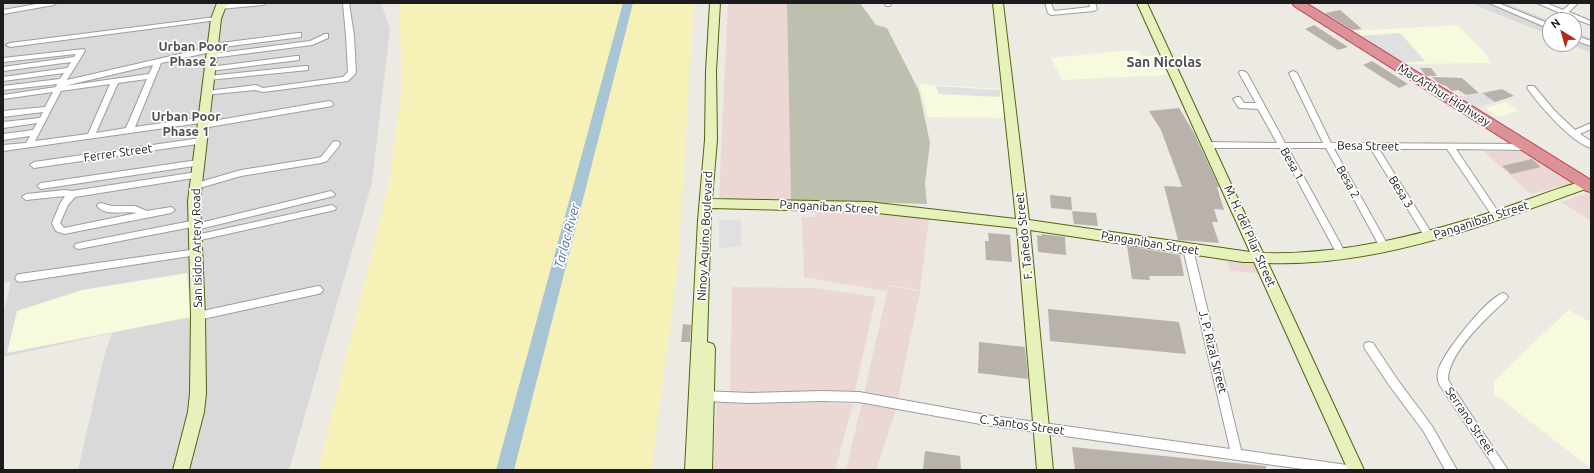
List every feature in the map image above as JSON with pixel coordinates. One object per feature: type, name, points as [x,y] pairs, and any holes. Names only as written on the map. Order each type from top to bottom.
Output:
[{"type":"highway","name":"MacArthur Highway","points":[[1298,3],[1589,185]]},
{"type":"street","points":[[3,12],[54,3]]},
{"type":"street","points":[[10,45],[263,3]]},
{"type":"street","points":[[207,92],[256,87],[263,90],[345,79],[352,73],[346,3]]},
{"type":"street","name":"Ninoy Aquino Boulevard","points":[[693,470],[702,396],[709,284],[711,71],[715,3]]},
{"type":"street","name":"Ninoy Aquino Boulevard","points":[[709,203],[718,156],[719,49],[722,3]]},
{"type":"street","name":"F. Tañedo Street","points":[[998,3],[1023,224],[1045,470]]},
{"type":"street","points":[[1048,3],[1051,13],[1093,9],[1092,3]]},
{"type":"street","name":"M. H. del Pilar Street","points":[[1142,3],[1356,470]]},
{"type":"street","points":[[1492,3],[1542,24]]},
{"type":"street","points":[[1540,3],[1562,12]]},
{"type":"street","points":[[1565,12],[1575,3]]},
{"type":"street","name":"San Isidro Artery Road","points":[[181,470],[196,412],[198,393],[198,316],[194,201],[211,60],[219,10]]},
{"type":"street","points":[[211,60],[298,35]]},
{"type":"street","points":[[211,60],[312,43],[325,36]]},
{"type":"street","points":[[3,60],[81,50],[29,144]]},
{"type":"street","points":[[211,60],[264,57]]},
{"type":"street","points":[[3,97],[158,62],[296,58]]},
{"type":"street","points":[[3,69],[76,59]]},
{"type":"street","points":[[211,60],[305,68]]},
{"type":"street","points":[[129,131],[158,62]]},
{"type":"street","points":[[3,78],[69,70]]},
{"type":"street","name":"Besa 1","points":[[1243,73],[1341,254]]},
{"type":"street","name":"Besa 2","points":[[1293,73],[1328,145],[1384,247]]},
{"type":"street","points":[[3,88],[115,81],[152,76]]},
{"type":"street","points":[[91,136],[115,81]]},
{"type":"street","points":[[1531,88],[1560,122],[1573,134],[1591,145]]},
{"type":"street","points":[[1237,100],[1242,106],[1261,106]]},
{"type":"street","points":[[3,148],[244,117],[329,104]]},
{"type":"street","points":[[3,114],[47,109]]},
{"type":"street","points":[[3,125],[41,120]]},
{"type":"street","points":[[1573,134],[1591,126]]},
{"type":"street","points":[[3,137],[34,133]]},
{"type":"street","name":"Ferrer Street","points":[[34,165],[201,141]]},
{"type":"street","points":[[41,186],[241,173],[318,162],[324,159],[336,144]]},
{"type":"street","name":"Besa Street","points":[[1208,145],[1527,147]]},
{"type":"street","name":"Besa 3","points":[[1373,146],[1429,237]]},
{"type":"street","points":[[1450,147],[1496,215]]},
{"type":"street","points":[[26,196],[65,192],[72,194],[197,175]]},
{"type":"street","name":"Panganiban Street","points":[[709,203],[868,207],[1023,224],[1188,249],[1259,258],[1298,258],[1341,254],[1384,247],[1429,237],[1589,185]]},
{"type":"street","points":[[72,194],[64,204],[56,223],[60,229],[64,231],[171,210]]},
{"type":"street","points":[[196,229],[331,194]]},
{"type":"street","points":[[101,206],[109,209],[134,209],[146,215]]},
{"type":"street","points":[[79,246],[332,208]]},
{"type":"street","name":"J. P. Rizal Street","points":[[1188,249],[1237,455]]},
{"type":"street","points":[[20,278],[196,252]]},
{"type":"street","points":[[198,316],[318,290]]},
{"type":"street","name":"Serrano Street","points":[[1502,470],[1446,384],[1443,371],[1458,344],[1481,317],[1503,297]]},
{"type":"street","points":[[1369,346],[1431,434],[1451,470]]},
{"type":"street","name":"Ninoy Aquino Boulevard","points":[[702,396],[704,470]]},
{"type":"street","name":"C. Santos Street","points":[[702,396],[750,398],[822,396],[859,397],[986,420],[1347,470]]},
{"type":"shaded area","points":[[3,3],[381,3],[390,29],[372,182],[289,470],[78,470],[104,356],[112,333],[3,357],[3,315],[11,282],[3,282]]},
{"type":"shaded area","points":[[728,3],[787,3],[791,200],[719,198]]},
{"type":"shaded area","points":[[787,3],[860,3],[876,25],[887,28],[919,91],[930,143],[925,183],[927,204],[791,200]]},
{"type":"shaded area","points":[[1470,3],[1506,3],[1542,18],[1542,32]]},
{"type":"shaded area","points":[[1458,25],[1483,51],[1491,63],[1403,64],[1352,31]]},
{"type":"shaded area","points":[[1400,33],[1425,61],[1400,63],[1358,36]]},
{"type":"shaded area","points":[[1582,34],[1591,38],[1591,53],[1582,49]]},
{"type":"shaded area","points":[[1120,51],[1139,51],[1142,56],[1159,55],[1167,75],[1062,80],[1051,58]]},
{"type":"shaded area","points":[[919,84],[1002,89],[1004,118],[928,117]]},
{"type":"shaded area","points":[[936,86],[1000,90],[1000,97],[939,94]]},
{"type":"shaded area","points":[[1482,93],[1495,102],[1476,108],[1458,97]]},
{"type":"shaded area","points":[[1506,102],[1519,111],[1498,117],[1486,108]]},
{"type":"shaded area","points":[[1483,151],[1522,151],[1577,182],[1531,194]]},
{"type":"shaded area","points":[[1589,192],[1591,193],[1591,221],[1561,202]]},
{"type":"shaded area","points":[[816,210],[880,212],[929,219],[920,290],[889,285],[887,291],[804,277],[802,217],[815,217]]},
{"type":"shaded area","points":[[741,219],[741,246],[719,248],[719,220]]},
{"type":"shaded area","points":[[1227,261],[1254,262],[1258,273],[1230,271]]},
{"type":"shaded area","points":[[187,273],[191,317],[7,353],[17,311],[82,290]]},
{"type":"shaded area","points":[[889,286],[920,291],[895,412],[876,470],[846,470],[886,297]]},
{"type":"shaded area","points":[[732,287],[814,288],[876,297],[854,395],[730,395]]},
{"type":"shaded area","points":[[1568,310],[1591,322],[1591,468],[1494,394],[1494,381]]},
{"type":"shaded area","points":[[717,399],[853,404],[835,470],[713,470]]},
{"type":"sand","points":[[399,3],[694,3],[678,267],[651,470],[318,470],[388,188],[402,87]]},
{"type":"building","points":[[1340,10],[1362,29],[1352,30],[1325,13]]},
{"type":"building","points":[[1314,25],[1348,47],[1338,50],[1305,29]]},
{"type":"building","points":[[1372,61],[1408,84],[1399,88],[1363,65]]},
{"type":"building","points":[[1420,68],[1431,68],[1437,76],[1426,76]]},
{"type":"building","points":[[1432,77],[1462,78],[1479,93],[1466,95],[1458,90],[1452,91],[1446,86],[1438,83]]},
{"type":"building","points":[[1502,89],[1514,96],[1495,102],[1482,93]]},
{"type":"building","points":[[1179,108],[1194,133],[1219,187],[1217,187],[1224,210],[1214,209],[1218,222],[1212,222],[1219,243],[1178,240],[1164,186],[1182,187],[1161,130],[1149,111]]},
{"type":"building","points":[[1532,159],[1541,167],[1511,174],[1502,166]]},
{"type":"building","points":[[1050,195],[1071,197],[1072,210],[1051,208]]},
{"type":"building","points":[[1072,211],[1096,213],[1098,226],[1074,224]]},
{"type":"building","points":[[988,233],[1010,235],[1012,262],[986,260],[985,241],[989,241]]},
{"type":"building","points":[[1041,234],[1065,237],[1066,255],[1038,252],[1037,235],[1042,236]]},
{"type":"building","points":[[1127,246],[1180,255],[1184,276],[1149,276],[1150,280],[1132,279]]},
{"type":"building","points":[[1048,309],[1179,322],[1186,354],[1050,341]]},
{"type":"building","points":[[683,324],[691,325],[690,342],[681,342]]},
{"type":"building","points":[[979,342],[1025,347],[1028,379],[978,373]]},
{"type":"building","points":[[1072,447],[1266,466],[1266,470],[1075,470]]},
{"type":"building","points":[[925,451],[960,456],[961,470],[923,470]]},
{"type":"waterway","name":"Tarlac River","points":[[505,470],[628,3]]},
{"type":"district","name":"Urban Poor Phase 2","points":[[193,54]]},
{"type":"district","name":"San Nicolas","points":[[1164,62]]},
{"type":"district","name":"Urban Poor Phase 1","points":[[186,124]]}]
